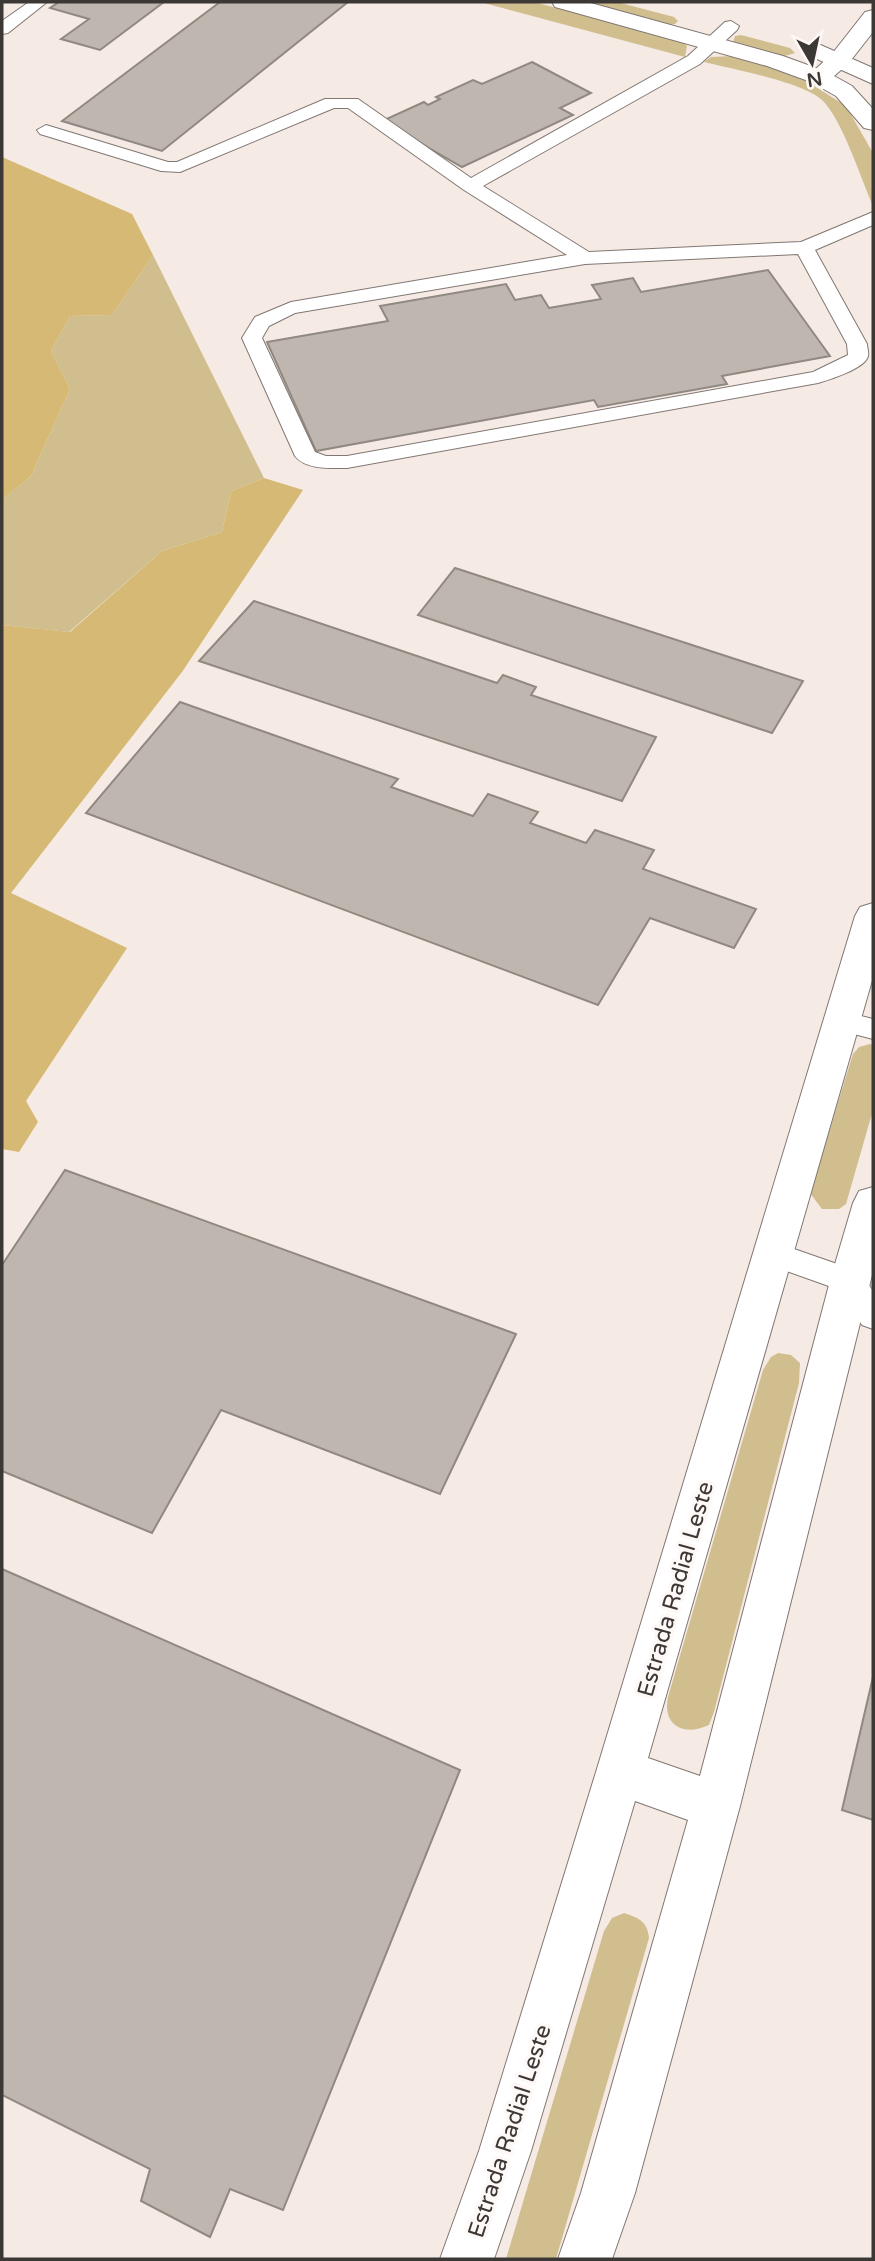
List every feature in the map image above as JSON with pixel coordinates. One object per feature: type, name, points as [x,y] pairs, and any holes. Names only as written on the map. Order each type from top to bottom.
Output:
[{"type":"street","points":[[563,2],[775,61],[819,77],[844,91],[873,123]]},
{"type":"street","points":[[642,2],[786,41],[839,60],[873,77]]},
{"type":"street","points":[[819,77],[839,60],[873,17]]},
{"type":"street","name":"Estrada Radial Leste","points":[[467,2259],[505,2151],[774,1254],[857,1025],[873,916]]},
{"type":"street","points":[[585,2259],[608,2193],[862,1298],[873,1203]]},
{"type":"street","points":[[620,1772],[716,1806]]},
{"type":"lane","points":[[2,29],[39,2]]},
{"type":"lane","points":[[470,186],[694,60],[731,26]]},
{"type":"lane","points":[[46,130],[167,167],[180,167],[331,103],[352,103],[470,186],[585,258]]},
{"type":"lane","points":[[804,248],[857,344],[858,356],[847,365],[818,377],[347,462],[324,462],[306,456],[252,338],[255,328],[266,317],[290,308],[585,258],[804,248],[873,218]]},
{"type":"lane","points":[[774,1254],[862,1298]]},
{"type":"shaded area","points":[[480,2],[534,2],[681,41],[687,46],[685,57]]},
{"type":"shaded area","points":[[581,2],[617,2],[674,17],[678,21],[666,25]]},
{"type":"shaded area","points":[[741,35],[790,48],[795,53],[781,57],[733,42],[735,36]]},
{"type":"shaded area","points":[[734,56],[808,82],[846,106],[873,153],[873,206],[844,135],[822,100],[813,93],[784,82],[704,62],[711,57]]},
{"type":"shaded area","points":[[2,157],[132,214],[153,255],[112,315],[70,316],[51,351],[70,389],[31,476],[2,500]]},
{"type":"shaded area","points":[[153,255],[264,478],[231,491],[222,532],[162,551],[69,632],[2,625],[2,500],[31,476],[70,389],[51,351],[70,316],[112,315]]},
{"type":"shaded area","points":[[264,478],[303,490],[182,672],[11,893],[127,948],[26,1101],[38,1122],[19,1152],[2,1149],[2,625],[70,632],[162,551],[222,532],[231,491]]},
{"type":"shaded area","points":[[873,1045],[873,1110],[846,1204],[839,1209],[822,1209],[810,1193],[853,1054],[859,1047]]},
{"type":"shaded area","points":[[778,1353],[791,1355],[800,1363],[799,1383],[714,1712],[709,1725],[691,1730],[683,1729],[672,1722],[668,1715],[668,1697],[763,1370],[771,1357]]},
{"type":"shaded area","points":[[624,1913],[641,1921],[649,1938],[556,2259],[506,2259],[604,1931],[612,1918]]},
{"type":"building","points":[[59,2],[164,2],[100,50],[61,39],[89,19],[50,8]]},
{"type":"building","points":[[220,2],[348,2],[162,151],[62,121]]},
{"type":"building","points":[[532,62],[591,93],[560,108],[573,115],[462,167],[382,121],[424,102],[428,105],[440,99],[436,97],[473,80],[482,84]]},
{"type":"building","points":[[768,270],[830,356],[722,376],[727,384],[598,407],[594,400],[316,451],[267,342],[388,321],[380,306],[506,284],[515,300],[541,295],[549,308],[601,299],[592,285],[633,278],[641,292]]},
{"type":"building","points":[[455,568],[803,681],[772,733],[418,615]]},
{"type":"building","points":[[254,601],[497,683],[503,675],[536,687],[531,695],[656,737],[622,801],[199,661]]},
{"type":"building","points":[[180,702],[398,779],[391,787],[473,816],[488,794],[538,812],[530,823],[586,843],[595,830],[654,850],[643,869],[756,909],[734,948],[650,918],[598,1005],[86,813]]},
{"type":"building","points":[[65,1170],[516,1334],[440,1494],[221,1410],[152,1533],[2,1471],[2,1265]]},
{"type":"building","points":[[2,1569],[460,1770],[283,2210],[230,2189],[210,2237],[141,2201],[150,2169],[2,2095]]},
{"type":"building","points":[[873,1677],[873,1820],[842,1810]]}]
